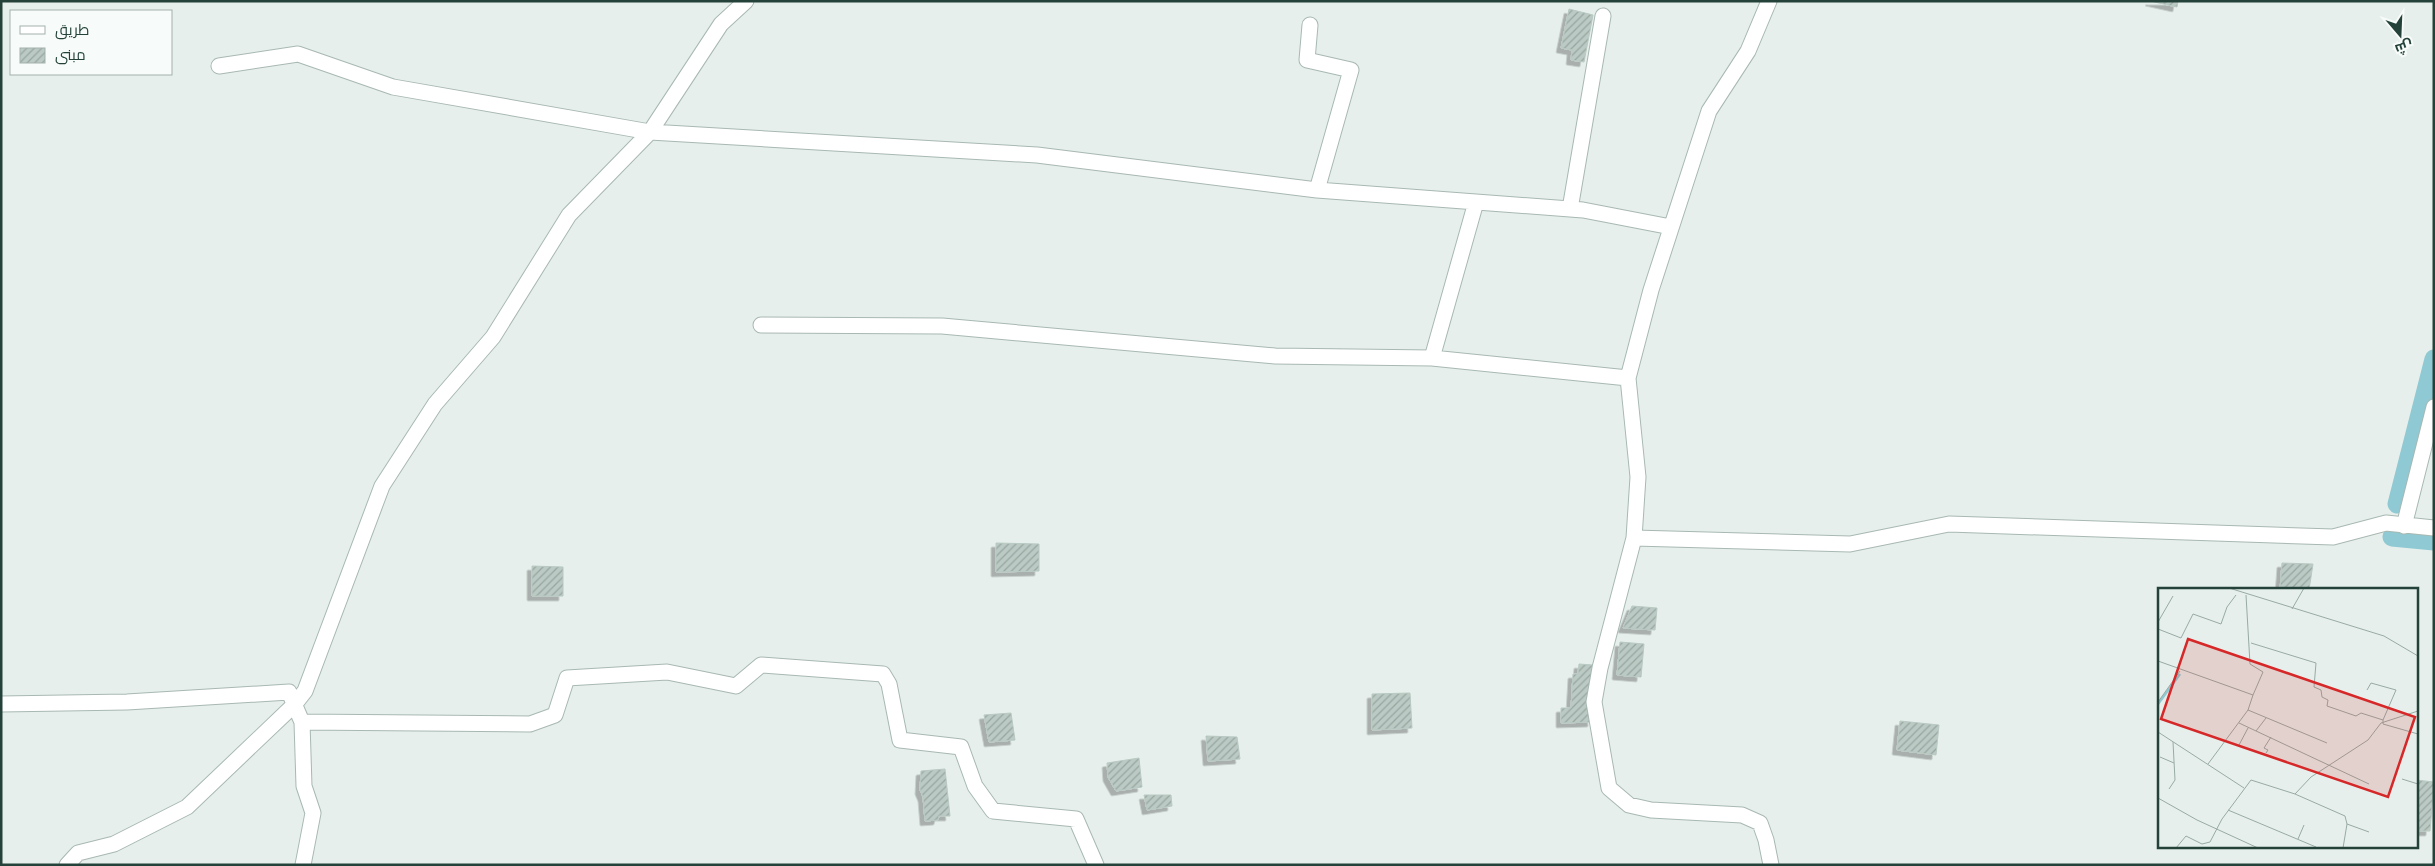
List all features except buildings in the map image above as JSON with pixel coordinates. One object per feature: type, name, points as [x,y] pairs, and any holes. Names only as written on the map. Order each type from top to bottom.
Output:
[{"type":"street","points":[[67,865],[78,853],[114,844],[187,807],[294,705],[305,691],[382,486],[434,404],[493,337],[570,215],[650,132],[721,24],[746,1]]},
{"type":"street","points":[[1769,1],[1748,51],[1709,111],[1651,290],[1628,378],[1638,478],[1634,538],[1600,668],[1594,702],[1609,788],[1629,806],[1651,810],[1742,815],[1760,822],[1771,865]]},
{"type":"street","points":[[1570,209],[1603,16]]},
{"type":"street","points":[[1310,25],[1308,60],[1351,70],[1317,190]]},
{"type":"street","points":[[219,66],[298,54],[393,87],[650,132],[1037,155],[1317,190],[1570,209],[1671,227]]},
{"type":"street","points":[[1432,358],[1476,202]]},
{"type":"street","points":[[761,325],[942,326],[1274,356],[1432,358],[1628,378]]},
{"type":"street","points":[[2404,526],[2434,407]]},
{"type":"street","points":[[1634,538],[1850,544],[1950,524],[2333,537],[2386,523],[2434,528]]},
{"type":"street","points":[[302,722],[530,724],[555,716],[567,678],[667,672],[736,686],[761,665],[883,674],[889,684],[900,740],[961,747],[975,786],[993,812],[1076,819],[1096,865]]},
{"type":"street","points":[[1,704],[126,702],[289,692],[302,722],[304,786],[313,813],[303,865]]},
{"type":"waterway","points":[[2397,504],[2434,359]]},
{"type":"waterway","points":[[2392,537],[2434,541]]}]
